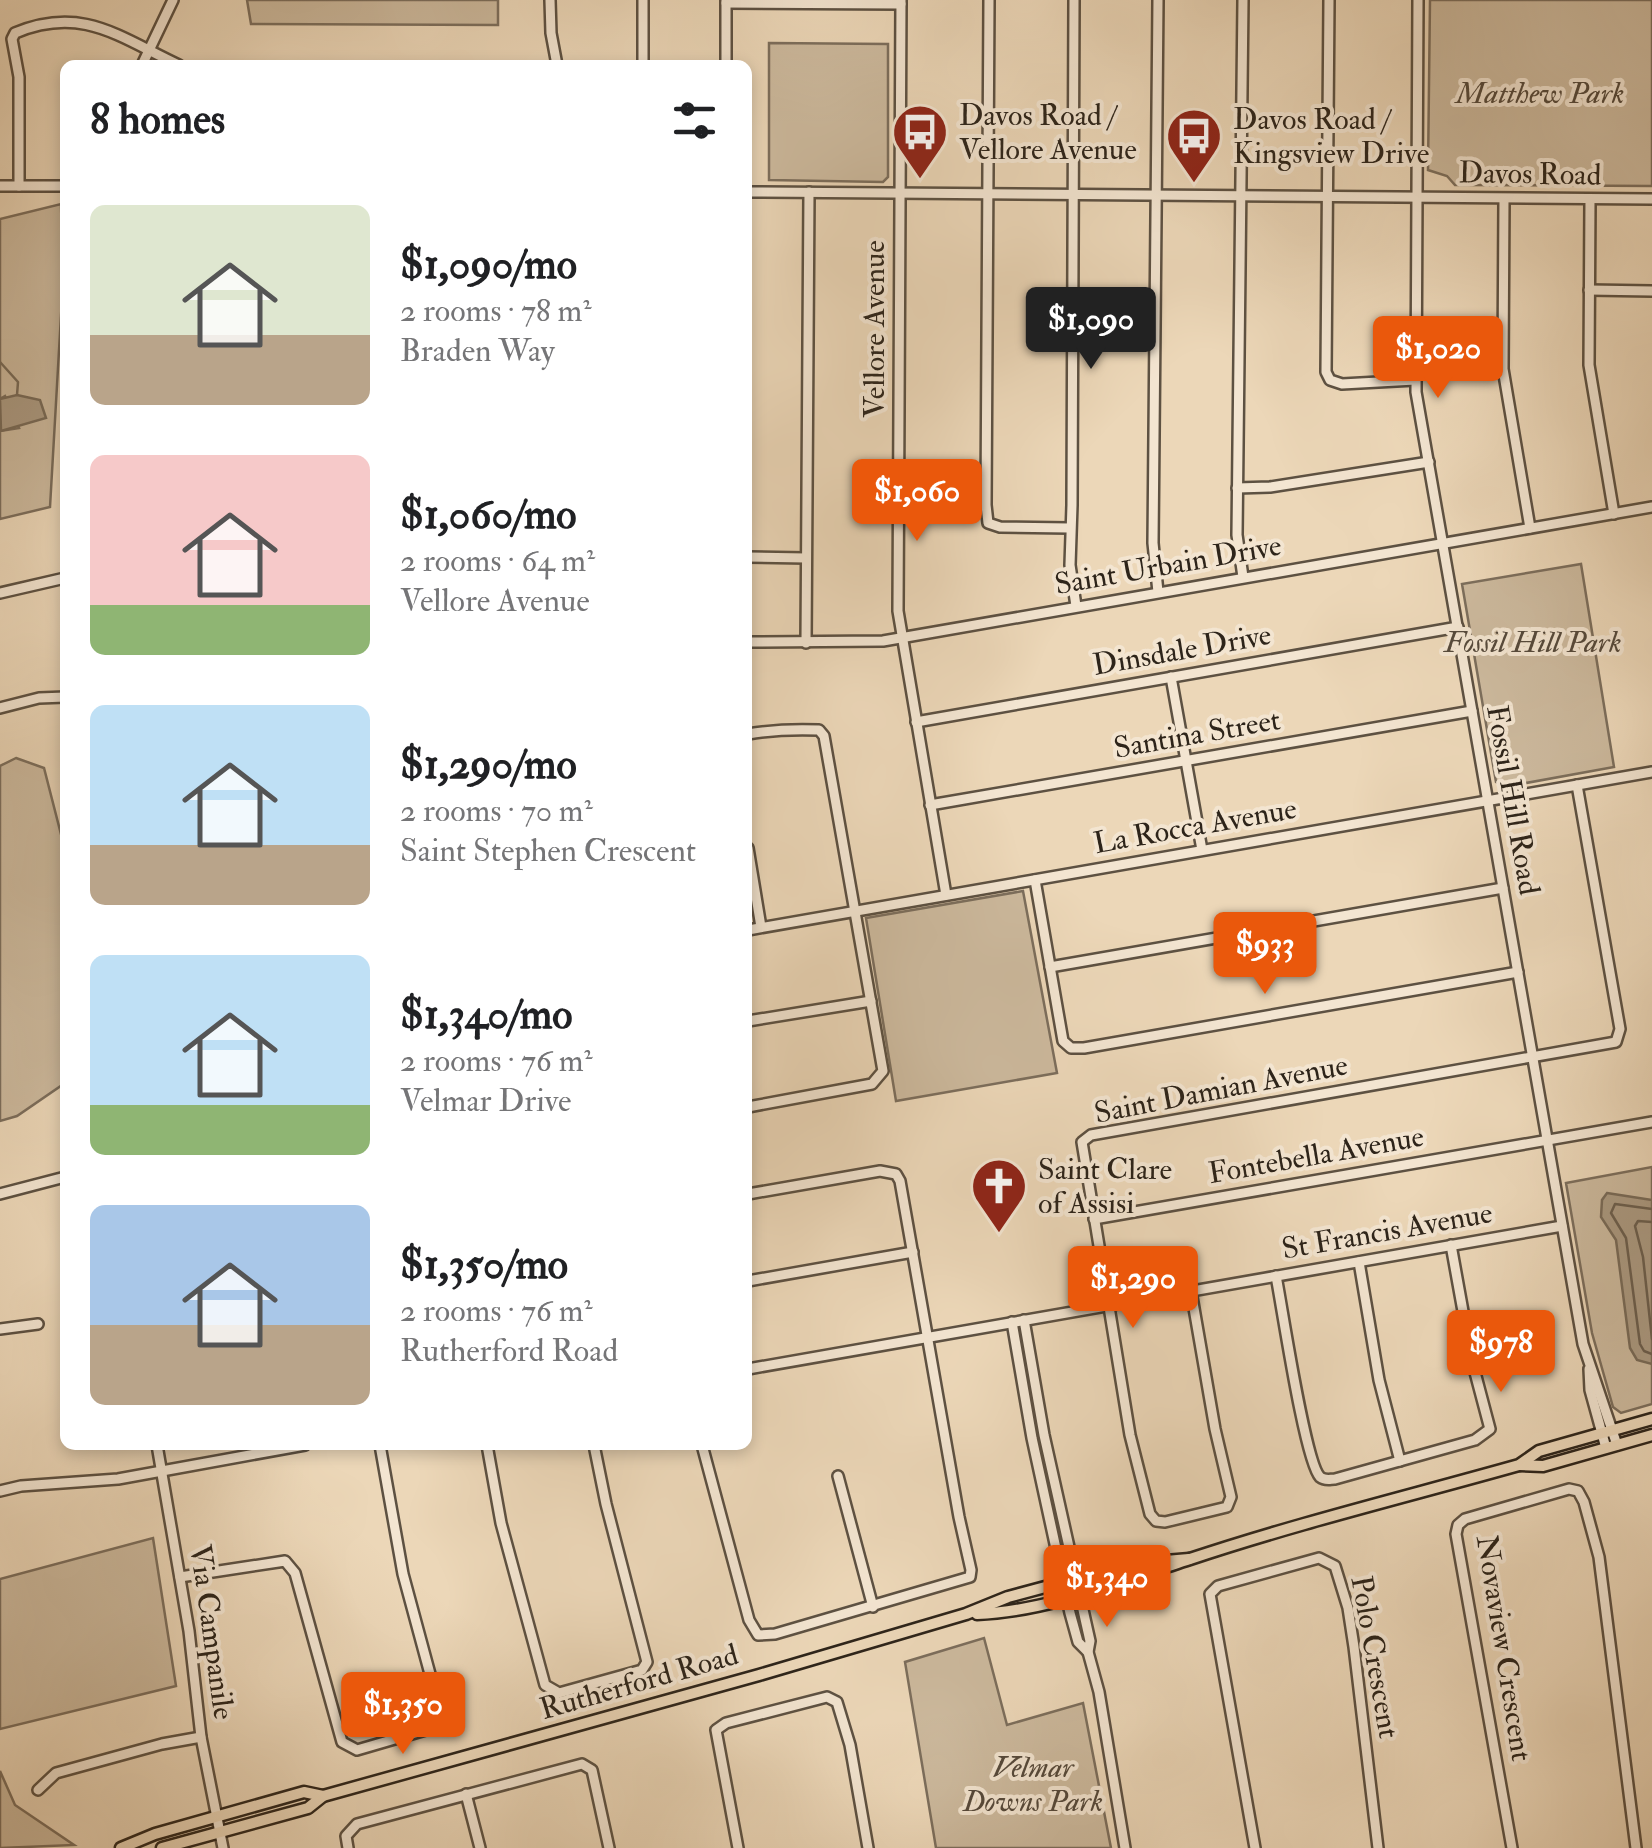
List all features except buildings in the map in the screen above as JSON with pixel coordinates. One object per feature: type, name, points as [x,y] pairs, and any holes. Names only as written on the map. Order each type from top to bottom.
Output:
[{"type":"main road","name":"Rutherford Road","points":[[966,1614],[1012,1613],[1135,1579],[1189,1559],[1519,1464],[1538,1451],[1652,1420]]},
{"type":"main road","name":"Rutherford Road","points":[[1519,1464],[1543,1466],[1652,1436]]},
{"type":"main road","name":"Rutherford Road","points":[[162,1848],[304,1792],[323,1796],[1131,1564],[1189,1559]]},
{"type":"main road","name":"Rutherford Road","points":[[122,1848],[155,1834],[218,1825]]},
{"type":"main road","name":"Rutherford Road","points":[[122,1848],[131,1848]]},
{"type":"street","points":[[144,60],[174,0]]},
{"type":"street","points":[[550,0],[556,60]]},
{"type":"street","points":[[642,60],[643,0]]},
{"type":"street","points":[[990,0],[988,523],[1000,527],[1068,528]]},
{"type":"street","points":[[1074,0],[1072,505],[1068,528],[1076,606]]},
{"type":"street","points":[[1158,0],[1153,543],[1158,592]]},
{"type":"street","points":[[1243,0],[1237,542],[1243,577]]},
{"type":"street","points":[[1329,0],[1326,372],[1330,380],[1342,384],[1415,380]]},
{"type":"street","name":"Fossil Hill Road","points":[[1418,0],[1415,380],[1562,1226],[1589,1366],[1600,1388],[1611,1447]]},
{"type":"street","points":[[726,60],[726,2],[901,2]]},
{"type":"street","name":"Vellore Avenue","points":[[901,2],[898,611],[946,895]]},
{"type":"street","points":[[19,186],[19,78],[12,43],[15,33],[49,22],[75,20],[169,60]]},
{"type":"street","points":[[0,186],[60,186]]},
{"type":"street","name":"Davos Road","points":[[752,192],[1652,199]]},
{"type":"street","points":[[806,643],[809,192]]},
{"type":"street","points":[[1504,199],[1503,369],[1530,528]]},
{"type":"street","points":[[1590,200],[1589,365],[1614,514]]},
{"type":"street","points":[[1589,290],[1652,291]]},
{"type":"street","points":[[1238,488],[1270,487],[1428,462]]},
{"type":"street","name":"Saint Urbain Drive","points":[[752,642],[860,643],[902,638],[1652,507]]},
{"type":"street","points":[[752,557],[806,558]]},
{"type":"street","points":[[0,593],[60,579]]},
{"type":"street","name":"Dinsdale Drive","points":[[916,722],[1458,627]]},
{"type":"street","points":[[1171,677],[1202,850]]},
{"type":"street","points":[[0,708],[60,697]]},
{"type":"street","name":"Santina Street","points":[[930,805],[1472,711]]},
{"type":"street","points":[[752,733],[822,732],[883,1071],[878,1080],[863,1086],[752,1106]]},
{"type":"street","name":"La Rocca Avenue","points":[[752,929],[1652,772]]},
{"type":"street","name":"Saint Damian Avenue","points":[[1190,1291],[1214,1429],[1231,1497],[1226,1506],[1156,1521],[1150,1514],[1138,1469],[1082,1142],[1092,1134],[1611,1044],[1620,1038],[1577,786]]},
{"type":"street","points":[[752,871],[762,927]]},
{"type":"street","points":[[1035,880],[1063,1041],[1071,1048],[1518,972]]},
{"type":"street","points":[[1050,967],[1503,888]]},
{"type":"street","points":[[752,1020],[871,1001]]},
{"type":"street","name":"Fontebella Avenue","points":[[1094,1219],[1652,1122]]},
{"type":"street","points":[[703,1450],[753,1630],[758,1635],[768,1636],[970,1577],[900,1181],[890,1171],[752,1193]]},
{"type":"street","points":[[0,1194],[60,1178]]},
{"type":"street","name":"St Francis Avenue","points":[[752,1367],[1562,1226]]},
{"type":"street","points":[[1276,1276],[1300,1410],[1319,1476],[1335,1479],[1476,1440],[1490,1429],[1472,1361],[1451,1245]]},
{"type":"street","points":[[752,1280],[913,1252]]},
{"type":"street","points":[[1358,1262],[1379,1380],[1400,1461]]},
{"type":"street","points":[[1018,1321],[1090,1641],[1088,1652],[1125,1848]]},
{"type":"street","points":[[1018,1321],[1035,1453],[1078,1642],[1088,1652]]},
{"type":"street","points":[[0,1329],[38,1324]]},
{"type":"street","name":"Via Campanile","points":[[158,1450],[201,1736],[224,1848]]},
{"type":"street","points":[[0,1491],[106,1480],[276,1450]]},
{"type":"street","points":[[180,1578],[285,1561],[295,1573],[342,1742],[357,1750],[436,1727],[440,1711],[403,1574],[381,1450]]},
{"type":"street","points":[[488,1450],[501,1523],[545,1684],[559,1693],[642,1670],[647,1662],[595,1450]]},
{"type":"street","points":[[838,1476],[873,1607]]},
{"type":"street","name":"Novaview Crescent","points":[[1512,1848],[1456,1534],[1465,1518],[1568,1490],[1578,1491],[1584,1502],[1599,1557],[1636,1848]]},
{"type":"street","name":"Polo Crescent","points":[[1255,1848],[1210,1594],[1218,1586],[1320,1558],[1335,1566],[1348,1608],[1378,1848]]},
{"type":"street","points":[[738,1848],[716,1730],[726,1722],[827,1696],[838,1702],[847,1731],[868,1848]]},
{"type":"street","points":[[38,1790],[56,1773],[201,1736]]},
{"type":"street","points":[[348,1848],[346,1836],[357,1824],[565,1767],[588,1766],[603,1809],[609,1848]]},
{"type":"street","points":[[466,1794],[480,1848]]},
{"type":"green space","points":[[247,0],[498,0],[498,25],[251,24]]},
{"type":"green space","name":"Matthew Park","points":[[1430,0],[1652,0],[1652,186],[1455,185],[1447,176],[1428,170]]},
{"type":"green space","points":[[769,43],[888,44],[888,177],[883,182],[769,180]]},
{"type":"green space","points":[[60,204],[60,333],[50,507],[0,519],[0,431],[19,428],[5,396],[0,399],[0,219]]},
{"type":"green space","name":"Fossil Hill Park","points":[[1581,564],[1614,767],[1504,787],[1496,782],[1462,584]]},
{"type":"green space","points":[[16,758],[44,768],[60,830],[60,1086],[17,1116],[0,1121],[0,766]]},
{"type":"green space","points":[[1023,891],[1057,1073],[896,1101],[866,918]]},
{"type":"green space","points":[[1652,1167],[1652,1404],[1621,1413],[1613,1407],[1592,1333],[1566,1183]]},
{"type":"green space","points":[[153,1538],[176,1686],[0,1729],[0,1579]]},
{"type":"green space","name":"Velmar Downs Park","points":[[984,1638],[1007,1725],[1083,1703],[1111,1848],[936,1848],[905,1662]]},
{"type":"green space","points":[[0,1771],[15,1805],[74,1845],[0,1848]]},
{"type":"water","points":[[17,395],[40,400],[46,418],[1,431],[0,399]]},
{"type":"water","points":[[1607,1193],[1652,1200],[1652,1364],[1637,1360],[1630,1348],[1616,1240],[1601,1217],[1602,1200]]},
{"type":"waterway","points":[[0,362],[18,382],[17,395]]},
{"type":"place","name":"Davos Road / Vellore Avenue","points":[[920,181]]},
{"type":"place","name":"Davos Road / Kingsview Drive","points":[[1194,185]]},
{"type":"place","name":"Saint Clare of Assisi","points":[[999,1235]]}]
